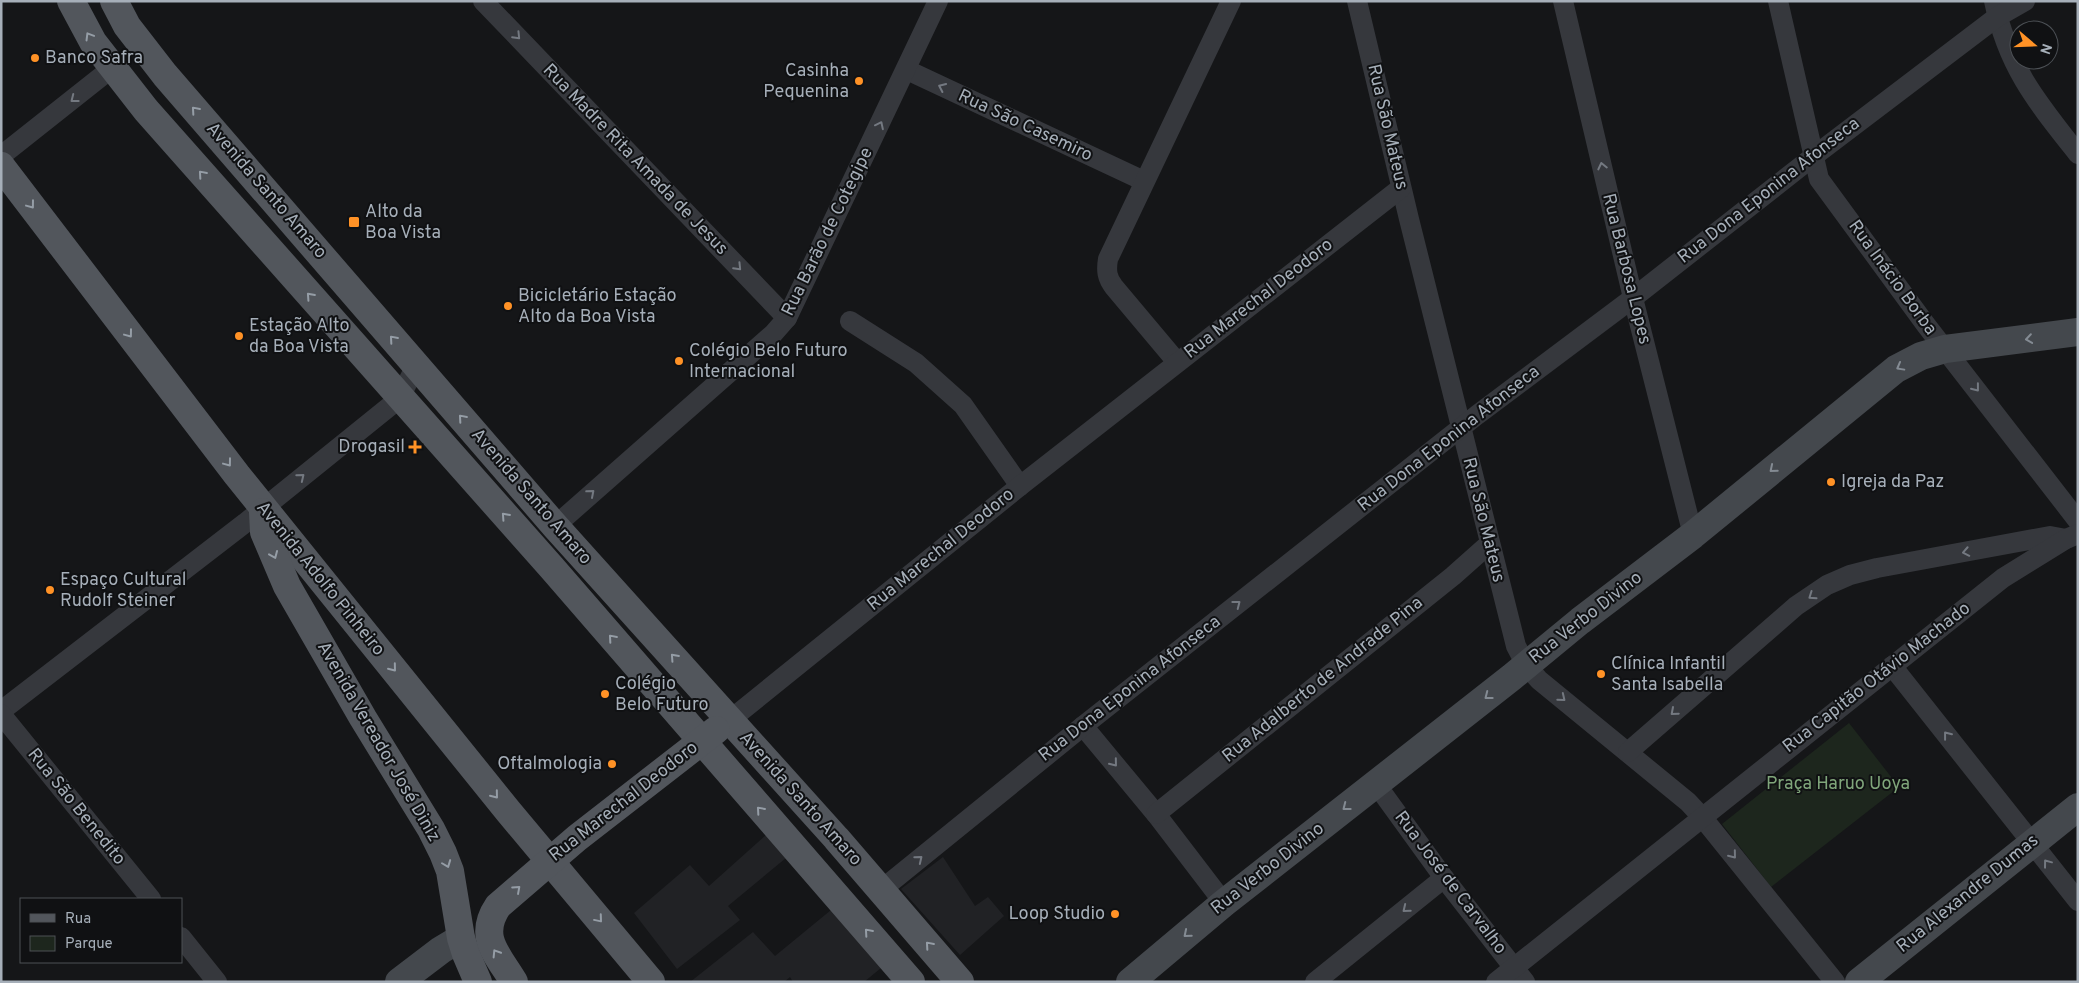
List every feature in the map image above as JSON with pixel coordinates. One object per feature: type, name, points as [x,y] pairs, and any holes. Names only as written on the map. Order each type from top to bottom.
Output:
[{"type":"main road","name":"Avenida Santo Amaro","points":[[71,1],[92,42],[152,117],[552,568],[911,982]]},
{"type":"main road","name":"Avenida Santo Amaro","points":[[114,1],[127,26],[165,75],[555,526],[881,890],[960,982]]},
{"type":"main road","name":"Avenida Adolfo Pinheiro","points":[[1,166],[263,508],[550,861],[652,982]]},
{"type":"main road","name":"Avenida Vereador José Diniz","points":[[263,508],[264,532],[287,586],[363,718],[431,829],[443,853],[450,870],[466,954],[478,982]]},
{"type":"main road","name":"Rua Marechal Deodoro","points":[[514,982],[490,943],[488,928],[498,906],[550,861],[730,720]]},
{"type":"street","name":"Rua Madre Rita Amada de Jesus","points":[[483,1],[787,318]]},
{"type":"street","name":"Rua Barão de Cotegipe","points":[[555,526],[773,334],[787,318],[907,70],[938,1]]},
{"type":"street","points":[[1177,362],[1114,287],[1107,275],[1108,259],[1232,1]]},
{"type":"street","name":"Rua São Mateus","points":[[1357,1],[1460,428],[1516,646],[1526,665],[1539,680],[1688,802],[1834,982]]},
{"type":"street","name":"Rua Barbosa Lopes","points":[[1564,1],[1633,298],[1693,535]]},
{"type":"street","name":"Rua Inácio Borba","points":[[1778,1],[1819,178],[1945,350],[2078,522]]},
{"type":"street","name":"Rua Dona Eponina Afonseca","points":[[881,890],[1083,726],[1460,428],[1633,298],[1814,156],[1996,9],[2025,1]]},
{"type":"street","points":[[1996,9],[2005,44],[2019,74],[2039,105],[2078,154]]},
{"type":"street","points":[[1,156],[112,68]]},
{"type":"street","name":"Rua São Casemiro","points":[[907,70],[1144,181]]},
{"type":"street","name":"Rua Marechal Deodoro","points":[[730,720],[1020,486],[1401,188]]},
{"type":"street","points":[[850,321],[916,363],[963,405],[1020,486]]},
{"type":"street","name":"Rua Verbo Divino","points":[[1130,982],[1224,903],[1580,621],[1693,535],[1896,368],[1921,356],[1945,350],[2078,332]]},
{"type":"street","points":[[1,712],[263,508],[400,398],[416,365]]},
{"type":"street","points":[[1628,752],[1796,606],[1827,585],[1850,575],[1877,568],[2050,536],[2072,536]]},
{"type":"street","name":"Rua Capitão Otávio Machado","points":[[1496,982],[1519,975],[1702,817],[2003,578],[2072,536]]},
{"type":"street","name":"Rua Adalberto de Andrade Pina","points":[[1156,814],[1453,576],[1489,544]]},
{"type":"street","points":[[1994,546],[2006,559],[2007,565],[2003,578]]},
{"type":"street","points":[[1892,666],[2078,901]]},
{"type":"street","name":"Rua São Benedito","points":[[1,712],[149,898]]},
{"type":"street","points":[[1083,726],[1156,814],[1224,903]]},
{"type":"street","name":"Rua José de Carvalho","points":[[1376,784],[1444,878],[1519,975]]},
{"type":"street","name":"Rua Alexandre Dumas","points":[[1859,982],[2078,807]]},
{"type":"street","points":[[1315,982],[1444,878]]},
{"type":"street","points":[[182,938],[217,982]]},
{"type":"street","points":[[400,982],[441,950],[462,938]]},
{"type":"shaded area","points":[[766,835],[786,858],[728,906],[740,920],[677,969],[634,913],[690,865],[709,886]]},
{"type":"shaded area","points":[[943,857],[975,906],[988,897],[1004,916],[960,955],[901,889]]},
{"type":"shaded area","points":[[831,910],[881,968],[864,982],[793,982],[790,977],[784,982],[690,982],[753,932],[775,956]]},
{"type":"green space","name":"Praça Haruo Uoya","points":[[1849,723],[1899,787],[1771,887],[1722,824]]},
{"type":"place","name":"Banco Safra","points":[[35,58]]},
{"type":"place","name":"Casinha Pequenina","points":[[859,81]]},
{"type":"place","name":"Alto da Boa Vista","points":[[354,222]]},
{"type":"place","name":"Bicicletário Estação Alto da Boa Vista","points":[[508,306]]},
{"type":"place","name":"Estação Alto da Boa Vista","points":[[239,336]]},
{"type":"place","name":"Colégio Belo Futuro Internacional","points":[[679,361]]},
{"type":"place","name":"Drogasil","points":[[415,447]]},
{"type":"place","name":"Igreja da Paz","points":[[1831,482]]},
{"type":"place","name":"Espaço Cultural Rudolf Steiner","points":[[50,590]]},
{"type":"place","name":"Clínica Infantil Santa Isabella","points":[[1601,674]]},
{"type":"place","name":"Colégio Belo Futuro","points":[[605,694]]},
{"type":"place","name":"Oftalmologia","points":[[612,764]]},
{"type":"place","name":"Loop Studio","points":[[1115,914]]}]
